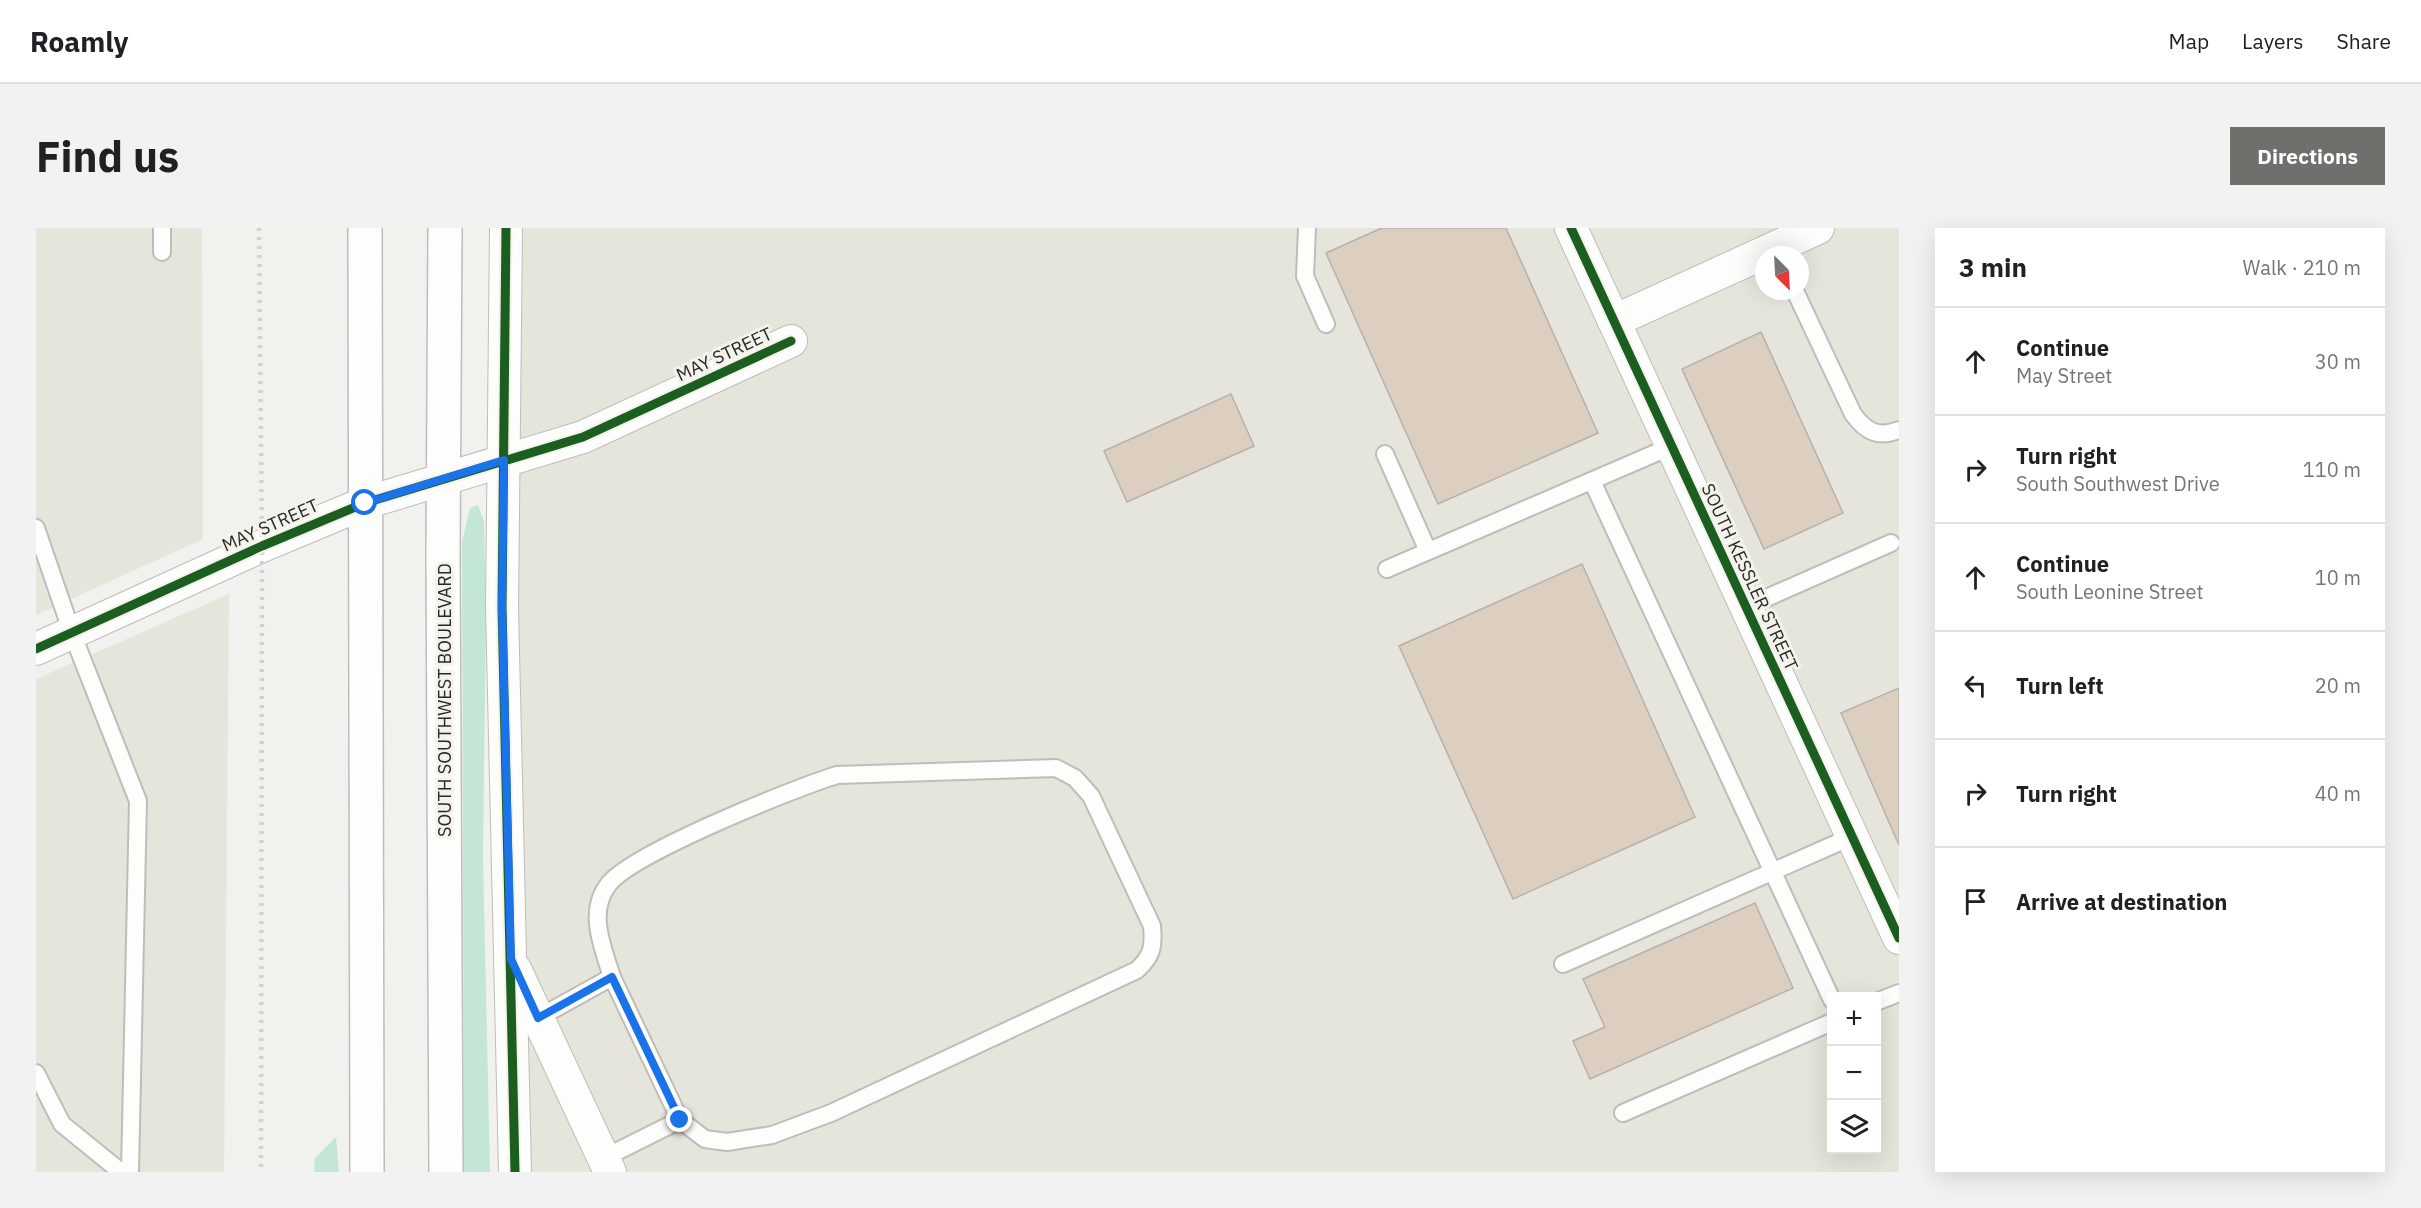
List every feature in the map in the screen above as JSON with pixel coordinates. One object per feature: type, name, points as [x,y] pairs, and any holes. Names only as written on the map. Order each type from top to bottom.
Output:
[{"type":"main road","points":[[364,228],[367,1172]]},
{"type":"main road","name":"SOUTH SOUTHWEST BOULEVARD","points":[[444,228],[446,1172]]},
{"type":"street","points":[[506,228],[502,607],[515,1172]]},
{"type":"street","name":"SOUTH KESSLER STREET","points":[[1571,228],[1899,938]]},
{"type":"street","points":[[1786,246],[1818,228]]},
{"type":"street","points":[[1614,321],[1755,261]]},
{"type":"street","name":"MAY STREET","points":[[36,649],[262,546],[365,503],[583,436],[791,341]]},
{"type":"street","points":[[511,959],[607,1165]]},
{"type":"lane","points":[[162,228],[162,252]]},
{"type":"lane","points":[[1308,228],[1305,276],[1326,324]]},
{"type":"lane","points":[[1799,300],[1853,414],[1862,427],[1875,434],[1899,430]]},
{"type":"lane","points":[[1387,569],[1672,446]]},
{"type":"lane","points":[[1385,454],[1428,551]]},
{"type":"lane","points":[[1592,481],[1828,992]]},
{"type":"lane","points":[[36,528],[72,633],[138,801],[130,1172]]},
{"type":"lane","points":[[1746,608],[1891,543]]},
{"type":"lane","points":[[1056,768],[1075,778],[1090,796],[1152,927],[1154,946],[1149,958],[1137,970],[831,1113],[772,1136],[727,1142],[705,1139],[680,1120],[612,977],[598,933],[599,906],[608,884],[643,857],[806,785],[837,775],[1056,768]]},
{"type":"lane","points":[[1563,964],[1851,837]]},
{"type":"lane","points":[[538,1018],[612,977]]},
{"type":"lane","points":[[1881,1000],[1899,993]]},
{"type":"lane","points":[[1623,1113],[1827,1024]]},
{"type":"lane","points":[[36,1073],[62,1124],[121,1172]]},
{"type":"lane","points":[[607,1165],[680,1120]]},
{"type":"shaded area","points":[[36,228],[202,228],[203,539],[36,615]]},
{"type":"shaded area","points":[[518,228],[1899,228],[1899,1172],[515,1172]]},
{"type":"shaded area","points":[[229,594],[224,1172],[36,1172],[36,679]]},
{"type":"green space","points":[[478,505],[484,522],[486,610],[483,857],[490,1172],[464,1172],[462,542],[470,508]]},
{"type":"green space","points":[[336,1137],[339,1172],[314,1172],[315,1158]]},
{"type":"building","points":[[1382,228],[1506,228],[1598,433],[1438,504],[1326,253]]},
{"type":"building","points":[[1761,332],[1843,513],[1764,549],[1682,369]]},
{"type":"building","points":[[1231,394],[1254,446],[1127,502],[1104,451]]},
{"type":"building","points":[[1582,564],[1695,817],[1513,899],[1399,646]]},
{"type":"building","points":[[1899,688],[1899,845],[1841,713]]},
{"type":"building","points":[[1755,903],[1793,988],[1590,1079],[1573,1041],[1605,1027],[1583,979]]},
{"type":"railway","points":[[259,228],[262,546],[261,1172]]},
{"type":"cycle path","points":[[506,228],[502,607],[515,1172]]},
{"type":"cycle path","points":[[1571,228],[1899,938]]},
{"type":"cycle path","points":[[36,649],[262,546],[365,503],[583,437],[791,341]]},
{"type":"route","points":[[365,503],[504,460],[502,607],[511,959],[538,1018],[612,977],[680,1120]]}]
